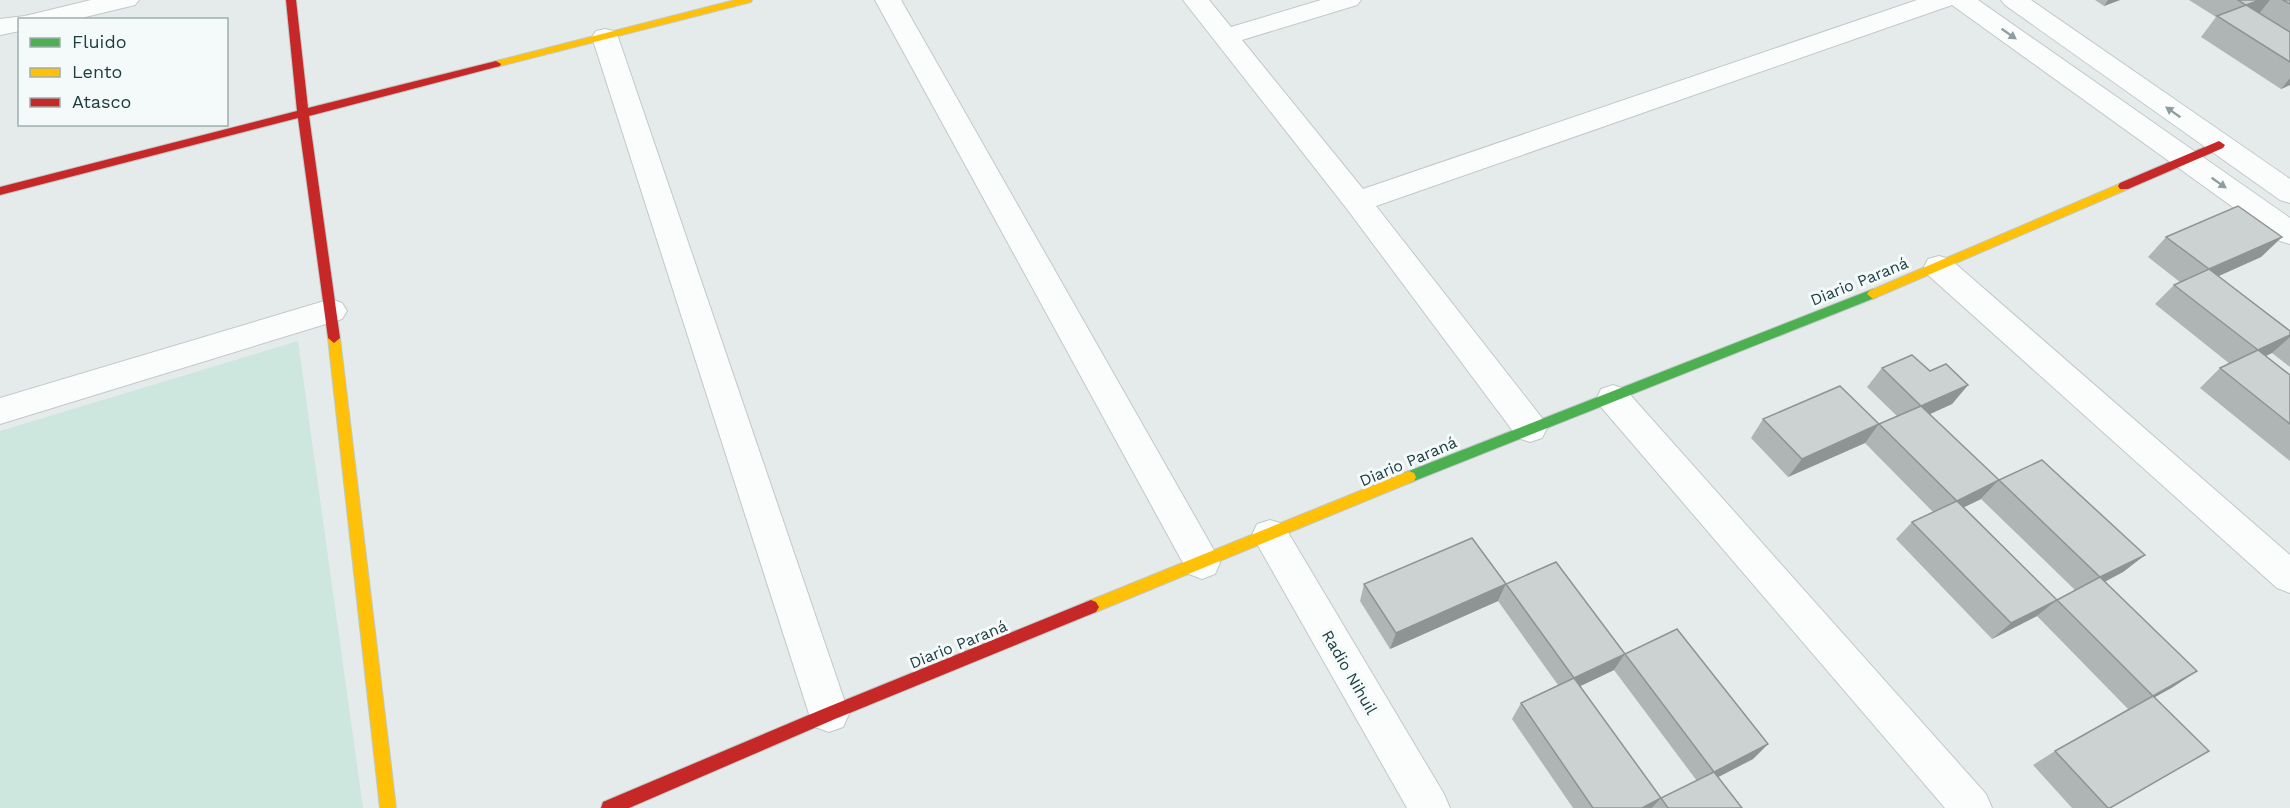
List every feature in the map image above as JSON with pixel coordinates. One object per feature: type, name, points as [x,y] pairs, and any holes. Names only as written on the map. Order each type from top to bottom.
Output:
[{"type":"street","points":[[44,18],[126,0]]},
{"type":"street","points":[[291,0],[303,115],[331,311],[388,808]]},
{"type":"street","points":[[0,191],[747,0]]},
{"type":"street","points":[[888,0],[1202,563]]},
{"type":"street","points":[[1196,0],[1357,202],[1530,428]]},
{"type":"street","points":[[1224,37],[1348,0]]},
{"type":"street","points":[[1357,202],[1942,0]]},
{"type":"street","points":[[1961,0],[2290,232]]},
{"type":"street","points":[[2014,0],[2290,193]]},
{"type":"street","points":[[0,27],[18,23]]},
{"type":"street","points":[[604,37],[829,714]]},
{"type":"street","name":"Diario Paraná","points":[[609,808],[829,714],[1530,428],[1613,398],[1939,267],[2219,145]]},
{"type":"street","points":[[1939,267],[2290,577]]},
{"type":"street","points":[[0,411],[331,311]]},
{"type":"street","points":[[1613,398],[1972,808]]},
{"type":"street","name":"Radio Nihuil","points":[[1270,535],[1430,808]]},
{"type":"green space","points":[[298,341],[363,808],[0,808],[0,431]]},
{"type":"building","points":[[2238,0],[2260,0],[2246,5]]},
{"type":"building","points":[[2246,5],[2290,32],[2290,62],[2217,16]]},
{"type":"building","points":[[2238,206],[2282,237],[2209,269],[2166,237]]},
{"type":"building","points":[[2209,269],[2290,331],[2290,335],[2258,350],[2174,285]]},
{"type":"building","points":[[2258,350],[2290,375],[2290,424],[2220,368]]},
{"type":"building","points":[[1912,355],[1930,371],[1946,364],[1968,385],[1921,406],[1882,368]]},
{"type":"building","points":[[1840,386],[1879,424],[1802,459],[1763,419]]},
{"type":"building","points":[[1921,406],[1999,480],[1957,501],[1879,424]]},
{"type":"building","points":[[2042,460],[2145,555],[2100,577],[1999,480]]},
{"type":"building","points":[[1957,501],[2057,600],[2011,623],[1912,522]]},
{"type":"building","points":[[1472,538],[1506,584],[1396,633],[1364,584]]},
{"type":"building","points":[[1556,562],[1625,654],[1574,678],[1506,584]]},
{"type":"building","points":[[2100,577],[2197,671],[2153,696],[2057,600]]},
{"type":"building","points":[[1677,629],[1768,744],[1714,772],[1625,654]]},
{"type":"building","points":[[1574,678],[1661,798],[1642,808],[1593,808],[1521,703]]},
{"type":"building","points":[[2153,696],[2209,751],[2108,808],[2055,751]]},
{"type":"building","points":[[1714,772],[1742,808],[1668,808],[1661,798]]},
{"type":"traffic: fast","points":[[1409,477],[1873,294]]},
{"type":"traffic: slow","points":[[496,64],[747,0]]},
{"type":"traffic: slow","points":[[1873,294],[2124,186]]},
{"type":"traffic: slow","points":[[334,338],[388,808]]},
{"type":"traffic: slow","points":[[1091,607],[1409,477]]},
{"type":"traffic: jam","points":[[291,0],[303,115],[334,338]]},
{"type":"traffic: jam","points":[[0,191],[496,64]]},
{"type":"traffic: jam","points":[[2124,186],[2219,145]]},
{"type":"traffic: jam","points":[[609,808],[829,714],[1091,607]]}]
